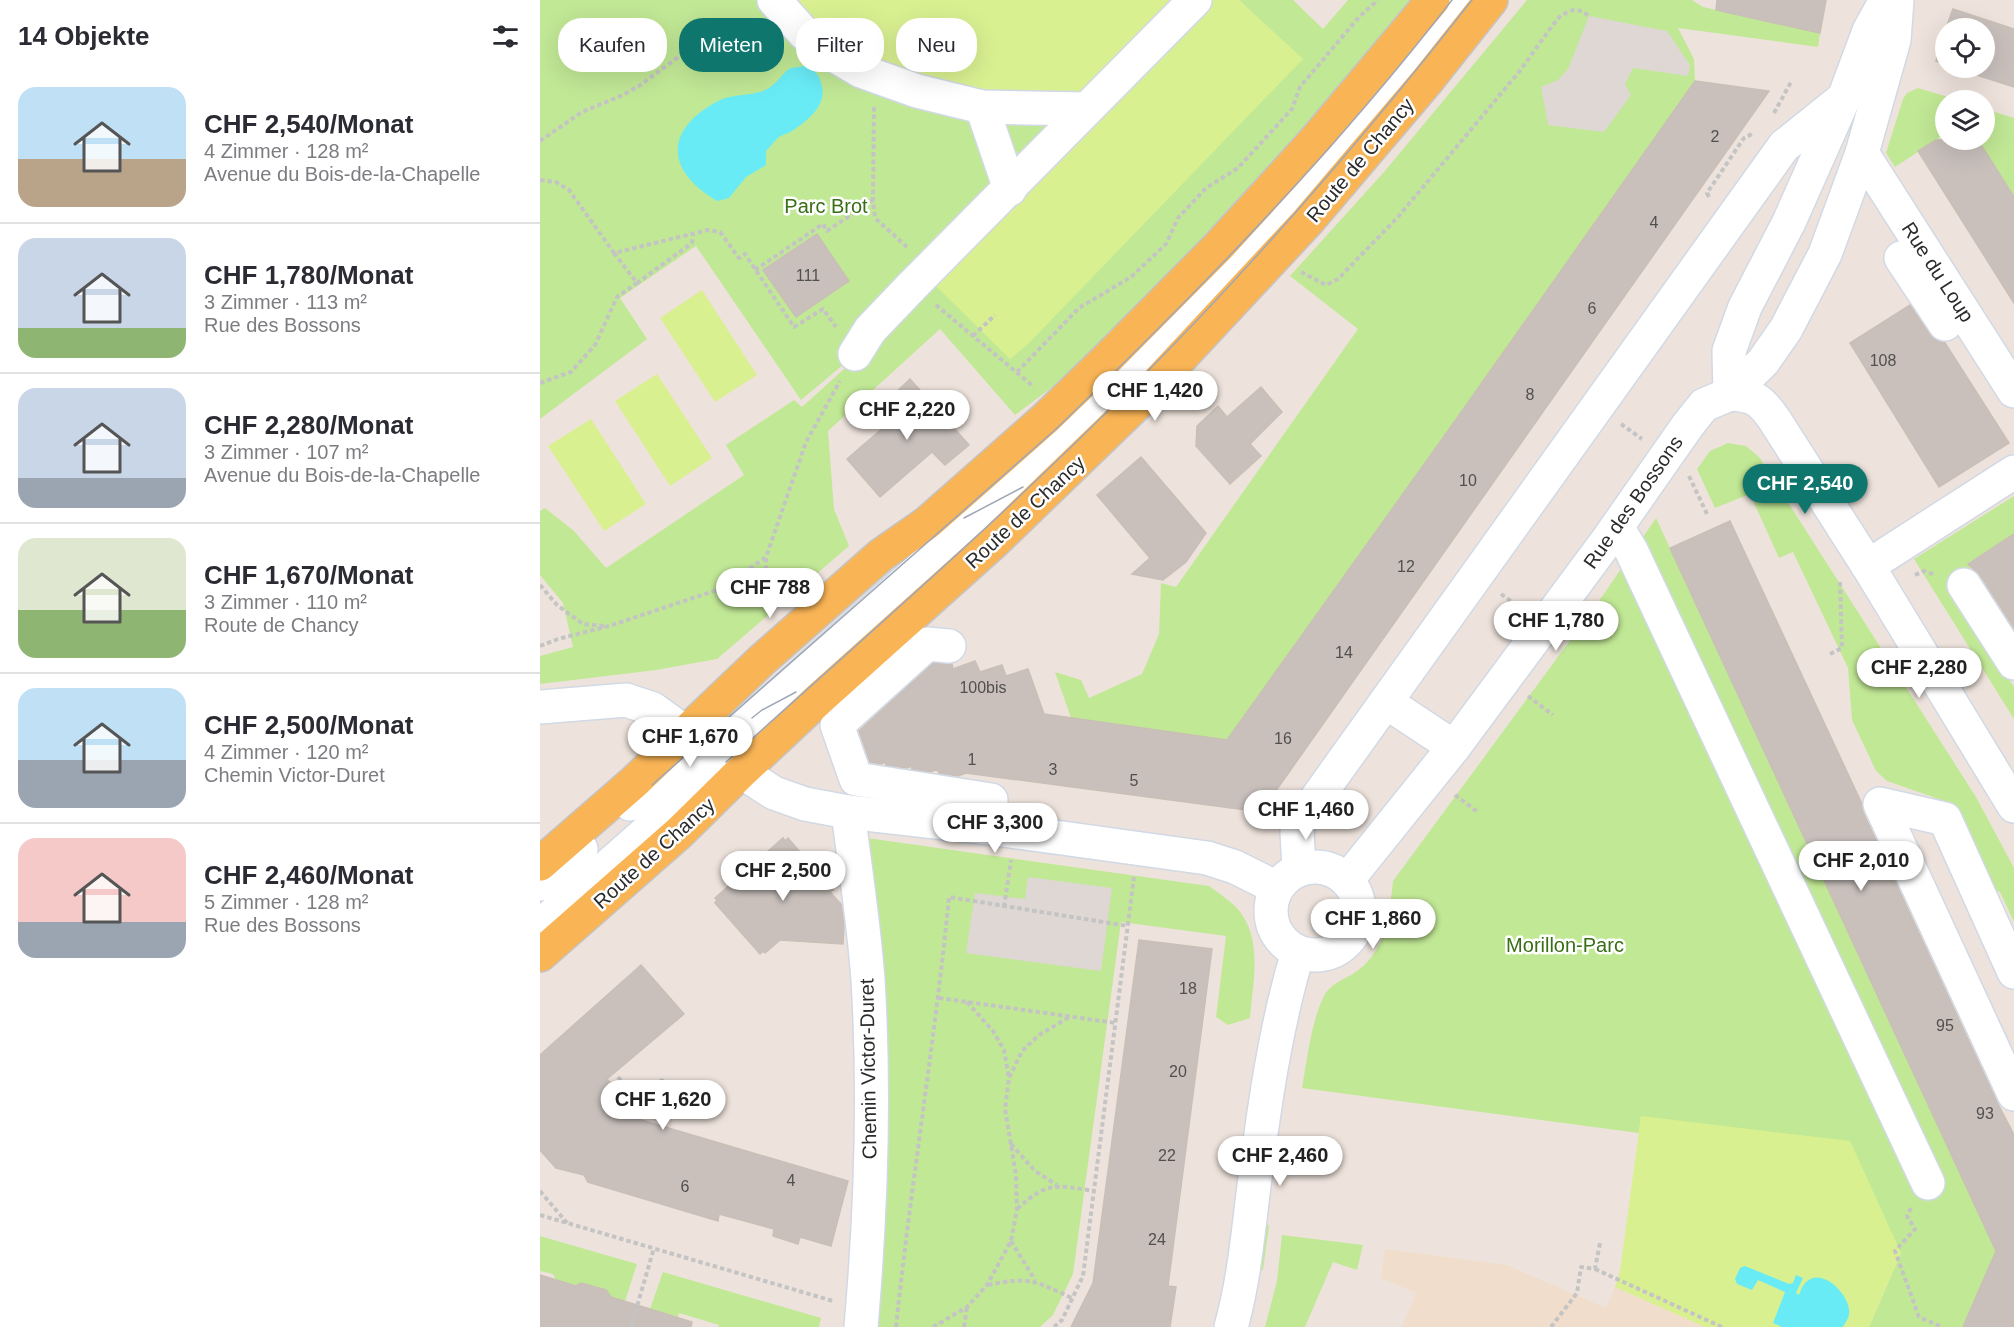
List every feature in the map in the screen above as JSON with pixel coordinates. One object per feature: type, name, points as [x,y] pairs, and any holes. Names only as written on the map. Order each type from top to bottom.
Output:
[{"type":"main road","name":"Route de Chancy","points":[[540,956],[679,833],[762,660],[881,555],[927,523],[1046,418],[1107,359],[1270,190],[1432,0]]},
{"type":"main road","name":"Route de Chancy","points":[[540,864],[634,782],[716,754],[995,541],[1144,397],[1308,222],[1426,82],[1491,0]]},
{"type":"street","points":[[855,354],[870,330],[1010,189],[1085,109],[1195,0]]},
{"type":"street","points":[[540,926],[752,718],[978,516],[1002,498],[1188,317],[1238,265],[1337,152],[1462,0]]},
{"type":"street","points":[[1886,0],[1869,31],[1844,98],[1789,222],[1745,307],[1730,351],[1730,394],[1744,394],[1756,398],[1766,407],[1854,570],[2014,806]]},
{"type":"street","name":"Rue des Bossons","points":[[1348,879],[1454,747],[1704,405],[1730,394],[1763,362],[1785,329],[1825,254],[1862,153],[1894,40],[1897,0]]},
{"type":"street","points":[[765,7],[822,48],[861,70],[917,91],[982,107],[1085,109]]},
{"type":"street","points":[[540,707],[626,700],[653,709],[774,793],[805,804],[848,812],[989,828],[1206,858],[1288,879],[1312,866],[1330,868],[1348,879],[1356,891],[1360,908],[1358,924],[1348,942],[1335,951],[1323,955],[1298,952],[1288,946],[1278,935],[1271,920],[1270,908],[1288,879],[1299,823],[1784,146],[1844,98]]},
{"type":"street","points":[[982,107],[1010,189]]},
{"type":"street","name":"Rue du Loup","points":[[1862,153],[1911,250],[2004,395]]},
{"type":"street","points":[[1854,570],[2014,472]]},
{"type":"street","points":[[1617,527],[1631,550],[1928,1183]]},
{"type":"street","points":[[1964,585],[2014,663]]},
{"type":"street","points":[[949,646],[927,644],[837,725],[856,778],[991,800],[989,828]]},
{"type":"street","points":[[1386,702],[1454,747]]},
{"type":"street","points":[[540,884],[659,779],[716,754]]},
{"type":"street","points":[[2014,972],[1945,819],[1881,804],[2014,1094]]},
{"type":"street","name":"Chemin Victor-Duret","points":[[848,812],[868,979],[870,1047],[870,1203],[862,1319]]},
{"type":"street","points":[[1231,1327],[1245,1260],[1263,1120],[1277,1036],[1286,991],[1298,952]]},
{"type":"path","points":[[1017,372],[1079,308],[1131,277],[1166,244],[1178,218],[1206,188],[1238,168],[1261,143],[1292,109],[1300,87],[1359,17],[1378,0]]},
{"type":"path","points":[[540,141],[582,112],[624,95],[685,52],[737,28],[765,7]]},
{"type":"path","points":[[1297,269],[1326,285],[1338,279],[1398,217],[1519,72],[1561,15],[1573,10],[1582,11],[1588,16]]},
{"type":"path","points":[[878,76],[873,116],[875,218],[973,336],[1038,391]]},
{"type":"path","points":[[540,180],[556,183],[569,190],[637,283]]},
{"type":"path","points":[[755,270],[823,224],[827,231],[873,200]]},
{"type":"path","points":[[614,253],[708,230],[720,232],[739,258],[745,254],[794,327],[823,309]]},
{"type":"path","points":[[540,383],[571,372],[595,345],[617,297],[692,243],[693,235]]},
{"type":"path","points":[[973,336],[995,315]]},
{"type":"path","points":[[774,612],[766,591],[766,557],[806,441],[855,354]]},
{"type":"path","points":[[1631,431],[1640,437]]},
{"type":"path","points":[[1694,487],[1707,514]]},
{"type":"path","points":[[540,646],[720,589],[766,557]]},
{"type":"path","points":[[1830,654],[1842,648],[1854,570]]},
{"type":"path","points":[[540,585],[557,604],[583,624],[609,626]]},
{"type":"path","points":[[1508,599],[1516,604]]},
{"type":"path","points":[[1525,694],[1553,715]]},
{"type":"path","points":[[1452,793],[1479,813]]},
{"type":"path","points":[[1005,907],[1012,852]]},
{"type":"path","points":[[1054,1327],[1062,1320],[1083,1276],[1135,871]]},
{"type":"path","points":[[896,1327],[939,998],[949,897],[1128,926]]},
{"type":"path","points":[[939,998],[1116,1023]]},
{"type":"path","points":[[933,1327],[967,1307],[987,1285],[1011,1241],[1017,1209],[1016,1175],[1005,1109],[1009,1078],[1004,1050],[993,1031],[967,1002]]},
{"type":"path","points":[[1009,1078],[1022,1051],[1039,1035],[1071,1016]]},
{"type":"path","points":[[618,1077],[640,1104],[651,1107],[659,1080],[669,1083],[663,1102]]},
{"type":"path","points":[[1011,1144],[1035,1171],[1057,1185],[1094,1191]]},
{"type":"path","points":[[1928,1183],[1919,1188],[1907,1216],[1915,1229],[1895,1251],[1919,1317],[1942,1327]]},
{"type":"path","points":[[1017,1209],[1035,1193],[1057,1185]]},
{"type":"path","points":[[540,1191],[567,1223]]},
{"type":"path","points":[[540,1215],[654,1248],[862,1319]]},
{"type":"path","points":[[1011,1241],[1035,1280]]},
{"type":"path","points":[[1595,1269],[1600,1243]]},
{"type":"path","points":[[631,1327],[654,1248]]},
{"type":"path","points":[[1551,1327],[1577,1293],[1581,1267],[1595,1269],[1722,1327]]},
{"type":"path","points":[[987,1285],[1011,1280],[1035,1280],[1072,1298]]},
{"type":"path","points":[[964,1327],[967,1307]]},
{"type":"shaded area","points":[[1589,16],[1667,31],[1690,65],[1688,76],[1633,68],[1625,84],[1631,95],[1604,132],[1548,125],[1541,87],[1558,80],[1568,69]]},
{"type":"shaded area","points":[[1028,877],[1112,888],[1101,971],[966,953],[975,893],[1025,899]]},
{"type":"shaded area","points":[[1385,1249],[1507,1265],[1606,1308],[1615,1287],[1705,1327],[1402,1327],[1416,1293],[1381,1278]]},
{"type":"green space","name":"Parc Brot","points":[[540,0],[759,0],[922,18],[896,18],[896,72],[977,72],[977,24],[1303,60],[1239,0],[1293,0],[1323,29],[1348,0],[1413,0],[1291,145],[1164,280],[1063,379],[1015,415],[940,329],[828,431],[834,509],[849,546],[717,659],[656,670],[540,684],[540,656],[573,647],[563,603],[540,575],[540,511],[545,508],[574,531],[606,568],[744,475],[726,445],[794,400],[802,407],[916,304],[801,400],[696,246],[620,298],[647,339],[540,419]]},
{"type":"green space","points":[[759,0],[1239,0],[1303,59],[1027,345],[1010,359],[936,286],[1080,135],[1061,118],[943,110],[879,72],[884,72],[884,18],[796,18],[796,22]]},
{"type":"green space","points":[[1527,0],[1692,0],[1703,7],[1820,33],[1818,47],[1678,28],[1694,59],[1695,81],[1227,740],[1071,718],[1055,672],[1081,680],[1089,698],[1142,674],[1159,634],[1161,583],[1176,587],[1358,329],[1290,276],[1384,172]]},
{"type":"green space","points":[[1918,88],[1935,93],[1935,141],[1895,167],[1886,153],[1907,93]]},
{"type":"green space","points":[[1995,112],[2014,118],[2014,197],[1984,150],[1995,150]]},
{"type":"green space","points":[[702,290],[757,375],[715,402],[660,318]]},
{"type":"green space","points":[[657,374],[712,458],[670,486],[615,401]]},
{"type":"green space","points":[[591,419],[646,504],[604,531],[548,446]]},
{"type":"green space","points":[[1728,443],[1746,446],[1759,457],[1976,797],[2014,868],[2014,922],[2000,892],[1982,885],[1950,803],[1887,781],[1876,771],[1852,720],[1848,668],[1793,552],[1779,558],[1750,494],[1715,508],[1697,469],[1710,451]]},
{"type":"green space","points":[[2014,496],[2014,534],[1968,563],[1971,569],[1949,584],[2014,687],[2014,719],[1914,559]]},
{"type":"green space","name":"Morillon-Parc","points":[[1656,518],[1996,1251],[1963,1327],[1869,1327],[1901,1253],[1641,1116],[1639,1133],[1302,1088],[1312,1030],[1323,998],[1339,981],[1363,966],[1379,946],[1390,908],[1393,881],[1599,601]]},
{"type":"green space","points":[[867,838],[1209,886],[1235,906],[1250,931],[1254,974],[1250,1018],[1228,1025],[1216,1017],[1226,936],[1121,922],[1073,1274],[1053,1315],[1040,1327],[873,1327]]},
{"type":"green space","points":[[1641,1116],[1850,1141],[1901,1253],[1869,1327],[1705,1327],[1615,1287],[1620,1271]]},
{"type":"green space","points":[[1265,1222],[1269,1226],[1263,1270],[1258,1272]]},
{"type":"green space","points":[[1282,1235],[1363,1245],[1357,1270],[1333,1262],[1305,1327],[1265,1327],[1277,1281]]},
{"type":"green space","points":[[540,1236],[637,1264],[625,1301],[581,1283],[576,1286],[556,1280],[553,1274],[540,1271]]},
{"type":"green space","points":[[663,1272],[821,1318],[819,1327],[718,1327],[719,1325],[679,1313],[677,1321],[669,1315],[650,1309]]},
{"type":"water","points":[[796,67],[796,72],[817,74],[822,87],[818,107],[798,127],[775,140],[766,151],[766,165],[746,177],[729,198],[717,201],[700,189],[680,163],[678,150],[680,137],[688,124],[700,112],[729,97],[763,91],[791,68]]},
{"type":"water","points":[[1745,1266],[1789,1284],[1793,1283],[1796,1275],[1803,1278],[1796,1293],[1799,1295],[1809,1280],[1822,1278],[1829,1282],[1842,1293],[1849,1307],[1849,1316],[1843,1327],[1782,1327],[1773,1323],[1785,1292],[1758,1280],[1752,1290],[1737,1284],[1735,1279],[1740,1268]]},
{"type":"building","points":[[1717,0],[1826,0],[1820,33],[1716,10]]},
{"type":"building","points":[[1953,9],[1980,18],[1950,18]]},
{"type":"building","points":[[1995,23],[2014,29],[2014,87],[1986,78],[1995,78]]},
{"type":"building","points":[[1695,81],[1769,91],[1261,812],[966,773],[958,776],[939,773],[937,769],[931,772],[912,769],[911,766],[907,768],[886,765],[885,762],[881,764],[870,762],[859,731],[933,663],[952,664],[953,669],[975,661],[980,672],[1002,665],[1006,676],[1028,669],[1044,714],[1227,740]]},
{"type":"building","points":[[1935,141],[1935,150],[1984,150],[2014,197],[2014,303],[1918,151]]},
{"type":"building","points":[[817,234],[849,281],[796,317],[763,270]]},
{"type":"building","points":[[1910,305],[1930,335],[1945,343],[2009,443],[1939,487],[1850,343]]},
{"type":"building","points":[[910,379],[969,445],[945,465],[932,452],[880,497],[847,459],[899,414],[887,401]]},
{"type":"building","points":[[1261,387],[1282,412],[1250,444],[1261,456],[1230,484],[1196,446],[1197,426],[1218,406],[1227,417]]},
{"type":"building","points":[[1141,457],[1206,533],[1186,562],[1163,580],[1132,574],[1150,558],[1097,495]]},
{"type":"building","points":[[1730,521],[2014,1135],[2014,1327],[1963,1327],[1996,1251],[1670,548]]},
{"type":"building","points":[[2014,534],[2014,628],[1980,575],[1968,564]]},
{"type":"building","points":[[783,838],[785,841],[788,838],[833,890],[830,892],[841,904],[844,923],[843,944],[780,940],[765,953],[763,951],[760,954],[715,903],[717,900],[715,898]]},
{"type":"building","points":[[1139,940],[1212,949],[1168,1286],[1176,1287],[1170,1327],[1071,1327],[1093,1283]]},
{"type":"building","points":[[641,965],[684,1014],[607,1079],[631,1106],[628,1116],[848,1181],[831,1246],[800,1237],[798,1244],[773,1236],[774,1229],[719,1214],[718,1221],[588,1182],[584,1175],[556,1168],[540,1150],[540,1055]]},
{"type":"building","points":[[540,1275],[576,1286],[581,1283],[606,1290],[611,1297],[692,1322],[691,1327],[540,1327]]},
{"type":"tram line","points":[[652,785],[1056,429],[1160,327],[1311,168],[1360,113],[1452,0]]},
{"type":"tram line","points":[[726,762],[983,531],[1132,387],[1308,199],[1472,0]]},
{"type":"tram line","points":[[964,518],[1023,487]]},
{"type":"tram line","points":[[752,718],[762,710],[796,692]]}]
